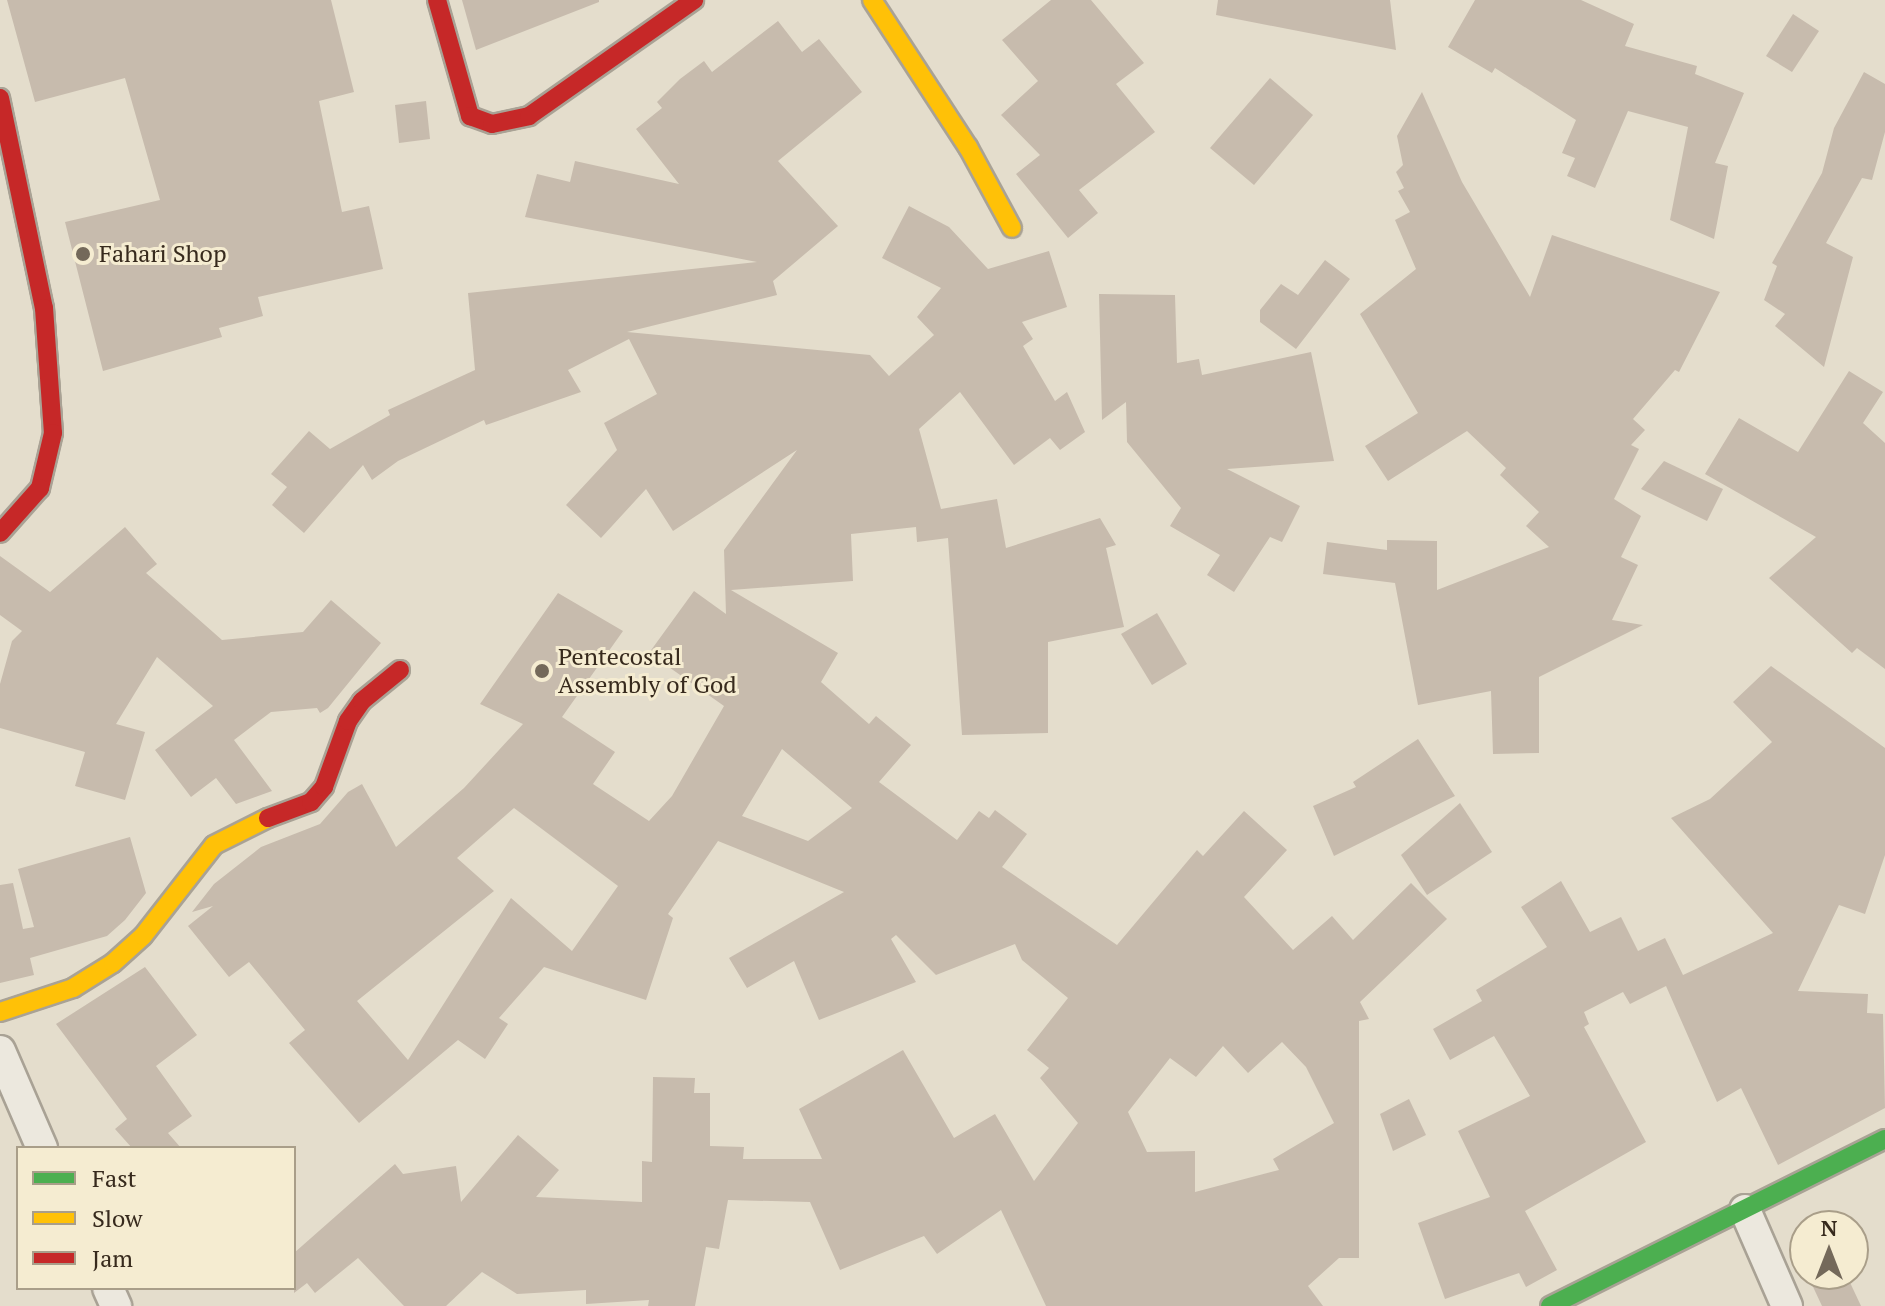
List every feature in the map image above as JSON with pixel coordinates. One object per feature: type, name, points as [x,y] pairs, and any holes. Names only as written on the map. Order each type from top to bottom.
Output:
[{"type":"street","points":[[437,0],[470,116],[492,124],[529,116],[694,0]]},
{"type":"street","points":[[872,0],[968,147],[1012,228]]},
{"type":"street","points":[[0,98],[44,308],[53,433],[40,488],[0,533]]},
{"type":"street","points":[[0,1012],[73,988],[113,963],[143,936],[214,845],[239,829],[311,802],[324,787],[348,721],[362,701],[400,670]]},
{"type":"street","points":[[0,1051],[41,1146]]},
{"type":"street","points":[[1550,1306],[1885,1139]]},
{"type":"street","points":[[1745,1210],[1787,1306]]},
{"type":"building","points":[[7,0],[331,0],[354,92],[319,101],[342,212],[369,206],[383,269],[258,297],[263,316],[219,328],[222,337],[103,371],[65,222],[160,200],[125,78],[35,102]]},
{"type":"building","points":[[462,0],[599,0],[599,2],[476,50]]},
{"type":"building","points":[[1051,0],[1091,0],[1144,63],[1116,84],[1155,132],[1079,190],[1098,213],[1068,238],[1016,174],[1040,155],[1001,115],[1038,81],[1002,40]]},
{"type":"building","points":[[1218,0],[1390,0],[1396,50],[1216,15]]},
{"type":"building","points":[[1475,0],[1581,0],[1634,24],[1625,46],[1697,66],[1695,74],[1744,93],[1715,163],[1728,166],[1714,239],[1670,220],[1688,127],[1628,111],[1595,188],[1567,176],[1575,158],[1562,153],[1576,120],[1495,68],[1492,73],[1448,47]]},
{"type":"building","points":[[1793,14],[1819,31],[1792,72],[1766,56]]},
{"type":"building","points":[[778,21],[802,52],[819,39],[862,92],[778,161],[838,226],[773,281],[777,295],[627,332],[870,355],[889,376],[934,335],[917,317],[941,288],[882,258],[909,206],[949,227],[988,269],[1049,251],[1067,307],[1022,322],[1033,339],[1023,346],[1055,401],[1067,392],[1085,432],[1060,450],[1050,438],[1014,465],[960,392],[919,429],[941,509],[997,499],[1006,548],[1100,518],[1116,545],[1106,548],[1124,627],[1048,642],[1048,733],[962,735],[948,538],[917,542],[916,527],[851,534],[853,581],[731,590],[838,653],[821,682],[869,724],[876,716],[911,745],[879,782],[957,840],[979,811],[989,818],[995,810],[1027,834],[1002,867],[1117,945],[1197,850],[1203,856],[1244,811],[1287,850],[1244,897],[1293,950],[1332,916],[1353,940],[1411,883],[1447,919],[1360,1002],[1369,1019],[1359,1021],[1359,1258],[1339,1258],[1308,1286],[1323,1306],[1046,1306],[1001,1210],[937,1254],[924,1236],[840,1270],[810,1202],[728,1200],[719,1249],[706,1247],[695,1306],[648,1306],[649,1300],[586,1304],[586,1290],[517,1294],[482,1272],[446,1306],[404,1306],[358,1258],[315,1293],[307,1283],[294,1293],[296,1251],[395,1164],[403,1174],[456,1166],[461,1202],[518,1135],[559,1170],[536,1197],[642,1202],[642,1161],[652,1162],[653,1077],[695,1078],[694,1093],[710,1093],[710,1146],[744,1147],[743,1159],[822,1159],[799,1109],[903,1050],[954,1138],[995,1114],[1034,1181],[1078,1123],[1040,1078],[1049,1068],[1027,1050],[1068,998],[1022,960],[1015,944],[936,975],[896,935],[891,939],[916,982],[819,1020],[794,961],[747,988],[729,958],[844,892],[718,841],[668,914],[673,918],[646,1000],[544,967],[499,1018],[508,1024],[485,1059],[458,1040],[359,1123],[289,1043],[305,1030],[249,962],[229,977],[188,926],[213,906],[192,912],[214,884],[261,847],[320,824],[348,792],[362,784],[396,847],[464,788],[523,724],[480,704],[558,593],[623,631],[562,717],[615,752],[593,784],[649,821],[672,796],[724,706],[649,653],[694,591],[726,614],[724,550],[797,450],[673,531],[646,489],[601,538],[566,505],[617,450],[604,423],[657,394],[629,339],[568,370],[581,392],[486,425],[484,420],[398,461],[372,480],[363,465],[304,533],[272,505],[287,487],[271,474],[309,431],[330,449],[390,415],[388,410],[475,370],[468,293],[757,262],[525,217],[537,174],[570,182],[575,161],[679,184],[636,129],[662,108],[657,102],[680,79],[704,61],[712,72]],"holes":[[[782,749],[852,808],[808,841],[742,816]],[[514,808],[618,886],[572,951],[511,898],[408,1060],[357,1001],[494,891],[457,858]],[[1282,1042],[1306,1067],[1334,1123],[1273,1159],[1279,1170],[1195,1192],[1195,1151],[1147,1152],[1128,1112],[1170,1058],[1196,1077],[1223,1046],[1248,1073]]]},
{"type":"building","points":[[1864,72],[1885,84],[1885,132],[1872,180],[1862,178],[1826,243],[1853,257],[1824,367],[1775,326],[1785,314],[1764,300],[1777,266],[1772,263],[1822,173],[1834,128]]},
{"type":"building","points":[[1270,78],[1313,115],[1254,185],[1210,148]]},
{"type":"building","points":[[1422,92],[1462,182],[1530,297],[1552,235],[1720,292],[1679,372],[1675,370],[1633,419],[1645,430],[1631,445],[1639,449],[1614,499],[1641,516],[1621,557],[1638,565],[1612,620],[1643,625],[1539,677],[1539,753],[1493,754],[1491,691],[1418,705],[1395,583],[1323,574],[1327,542],[1387,550],[1387,540],[1437,541],[1437,590],[1549,547],[1526,526],[1539,512],[1500,475],[1506,468],[1467,431],[1388,481],[1365,446],[1418,413],[1360,314],[1416,269],[1395,220],[1410,212],[1398,191],[1404,188],[1396,172],[1403,165],[1397,136]]},
{"type":"building","points":[[426,101],[430,139],[399,143],[395,105]]},
{"type":"building","points":[[1325,260],[1350,279],[1296,349],[1260,322],[1260,310],[1281,284],[1298,295]]},
{"type":"building","points":[[1099,294],[1175,295],[1177,363],[1199,359],[1202,375],[1311,352],[1334,461],[1227,469],[1300,506],[1282,542],[1270,537],[1234,592],[1207,575],[1220,555],[1170,526],[1181,508],[1127,442],[1126,402],[1102,420]]},
{"type":"building","points":[[1849,371],[1883,392],[1863,423],[1885,443],[1885,669],[1857,648],[1852,653],[1769,578],[1816,537],[1705,474],[1739,418],[1798,452]]},
{"type":"building","points":[[1664,461],[1723,489],[1707,521],[1641,489]]},
{"type":"building","points":[[125,527],[157,564],[146,573],[222,640],[303,632],[331,600],[381,643],[328,708],[320,713],[317,708],[271,712],[234,740],[272,791],[236,804],[216,778],[191,797],[155,750],[213,706],[157,657],[116,724],[145,732],[125,800],[75,786],[85,752],[0,728],[0,684],[12,641],[22,631],[0,615],[0,556],[50,592]]},
{"type":"building","points":[[1157,613],[1187,664],[1152,685],[1121,634]]},
{"type":"building","points":[[1771,666],[1885,748],[1885,855],[1865,914],[1839,905],[1798,991],[1868,994],[1867,1013],[1883,1014],[1885,1108],[1778,1165],[1741,1088],[1717,1102],[1666,986],[1630,1004],[1623,992],[1584,1012],[1589,1024],[1584,1027],[1646,1142],[1525,1211],[1557,1270],[1526,1287],[1519,1273],[1445,1299],[1418,1223],[1490,1197],[1458,1131],[1530,1096],[1494,1036],[1450,1060],[1433,1029],[1482,1001],[1476,990],[1547,947],[1521,907],[1561,881],[1590,932],[1621,917],[1638,951],[1665,938],[1683,975],[1773,933],[1671,818],[1710,799],[1772,742],[1733,702]]},
{"type":"building","points":[[1418,739],[1455,796],[1334,856],[1313,806],[1356,787],[1353,782]]},
{"type":"building","points":[[1460,803],[1492,852],[1427,895],[1401,855]]},
{"type":"building","points":[[130,837],[146,893],[125,920],[107,936],[30,958],[34,975],[0,983],[0,885],[13,883],[23,929],[34,927],[18,869]]},
{"type":"building","points":[[145,967],[197,1035],[156,1066],[192,1116],[168,1133],[179,1146],[130,1146],[115,1129],[127,1119],[56,1024]]},
{"type":"building","points":[[1409,1099],[1426,1135],[1393,1151],[1380,1114]]},
{"type":"building","points":[[1814,1290],[1854,1290],[1861,1306],[1822,1306]]},
{"type":"traffic: fast","points":[[1550,1306],[1885,1139]]},
{"type":"traffic: slow","points":[[872,0],[968,147],[1012,228]]},
{"type":"traffic: slow","points":[[0,1012],[73,988],[113,963],[143,936],[214,845],[268,818]]},
{"type":"traffic: jam","points":[[437,0],[470,116],[492,124],[529,116],[694,0]]},
{"type":"traffic: jam","points":[[0,98],[44,308],[53,433],[40,488],[0,533]]},
{"type":"traffic: jam","points":[[268,818],[311,802],[324,787],[348,721],[362,701],[400,670]]},
{"type":"place","name":"Fahari Shop","points":[[83,254]]},
{"type":"place","name":"Pentecostal Assembly of God","points":[[542,671]]}]
